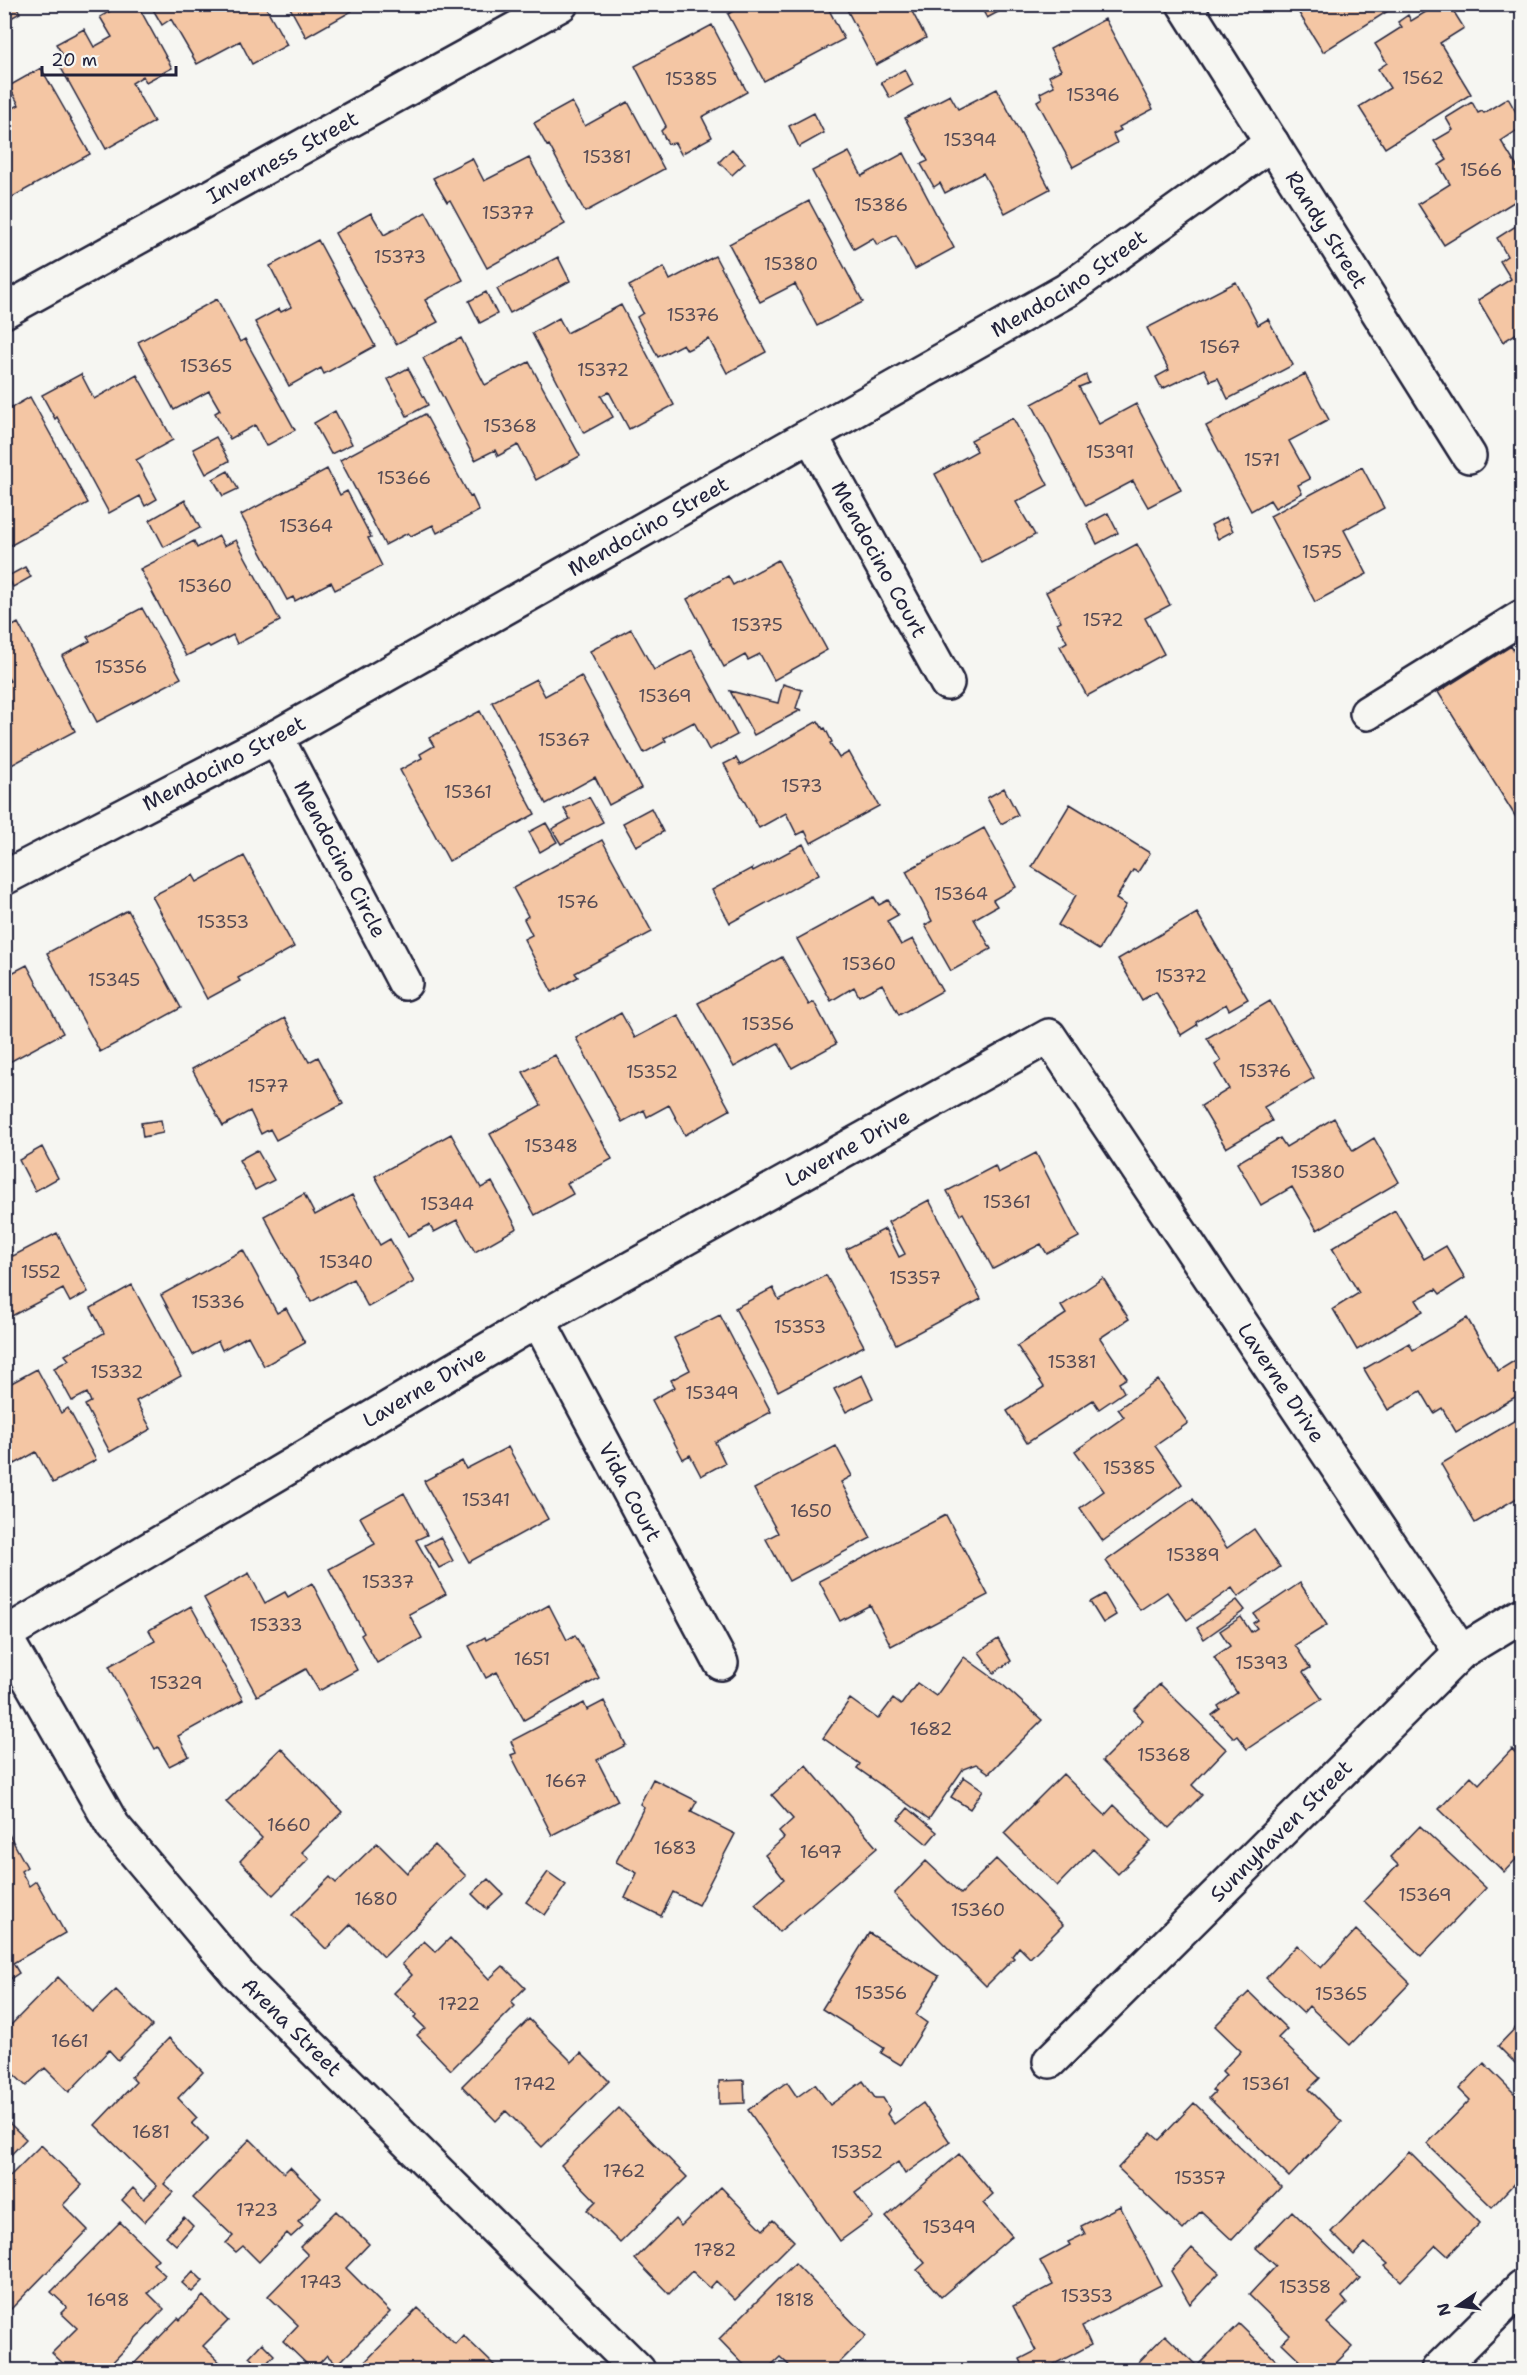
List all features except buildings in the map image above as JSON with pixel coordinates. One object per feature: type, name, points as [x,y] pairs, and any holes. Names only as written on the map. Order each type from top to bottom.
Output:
[{"type":"street","name":"Inverness Street","points":[[4,311],[561,4]]},
{"type":"street","name":"Randy Street","points":[[1184,4],[1469,456]]},
{"type":"street","name":"Mendocino Street","points":[[4,878],[276,737],[1067,290],[1272,142]]},
{"type":"street","name":"Mendocino Court","points":[[811,436],[947,683]]},
{"type":"street","points":[[1367,713],[1522,616]]},
{"type":"street","name":"Mendocino Circle","points":[[276,737],[405,983]]},
{"type":"street","name":"Laverne Drive","points":[[5,1635],[538,1320],[1049,1036],[1461,1652]]},
{"type":"street","name":"Vida Court","points":[[538,1320],[722,1663]]},
{"type":"street","name":"Sunnyhaven Street","points":[[1050,2061],[1461,1652],[1522,1615]]},
{"type":"street","name":"Arena Street","points":[[5,1635],[113,1826],[237,1973],[638,2370]]},
{"type":"street","points":[[1438,2370],[1522,2287]]}]
